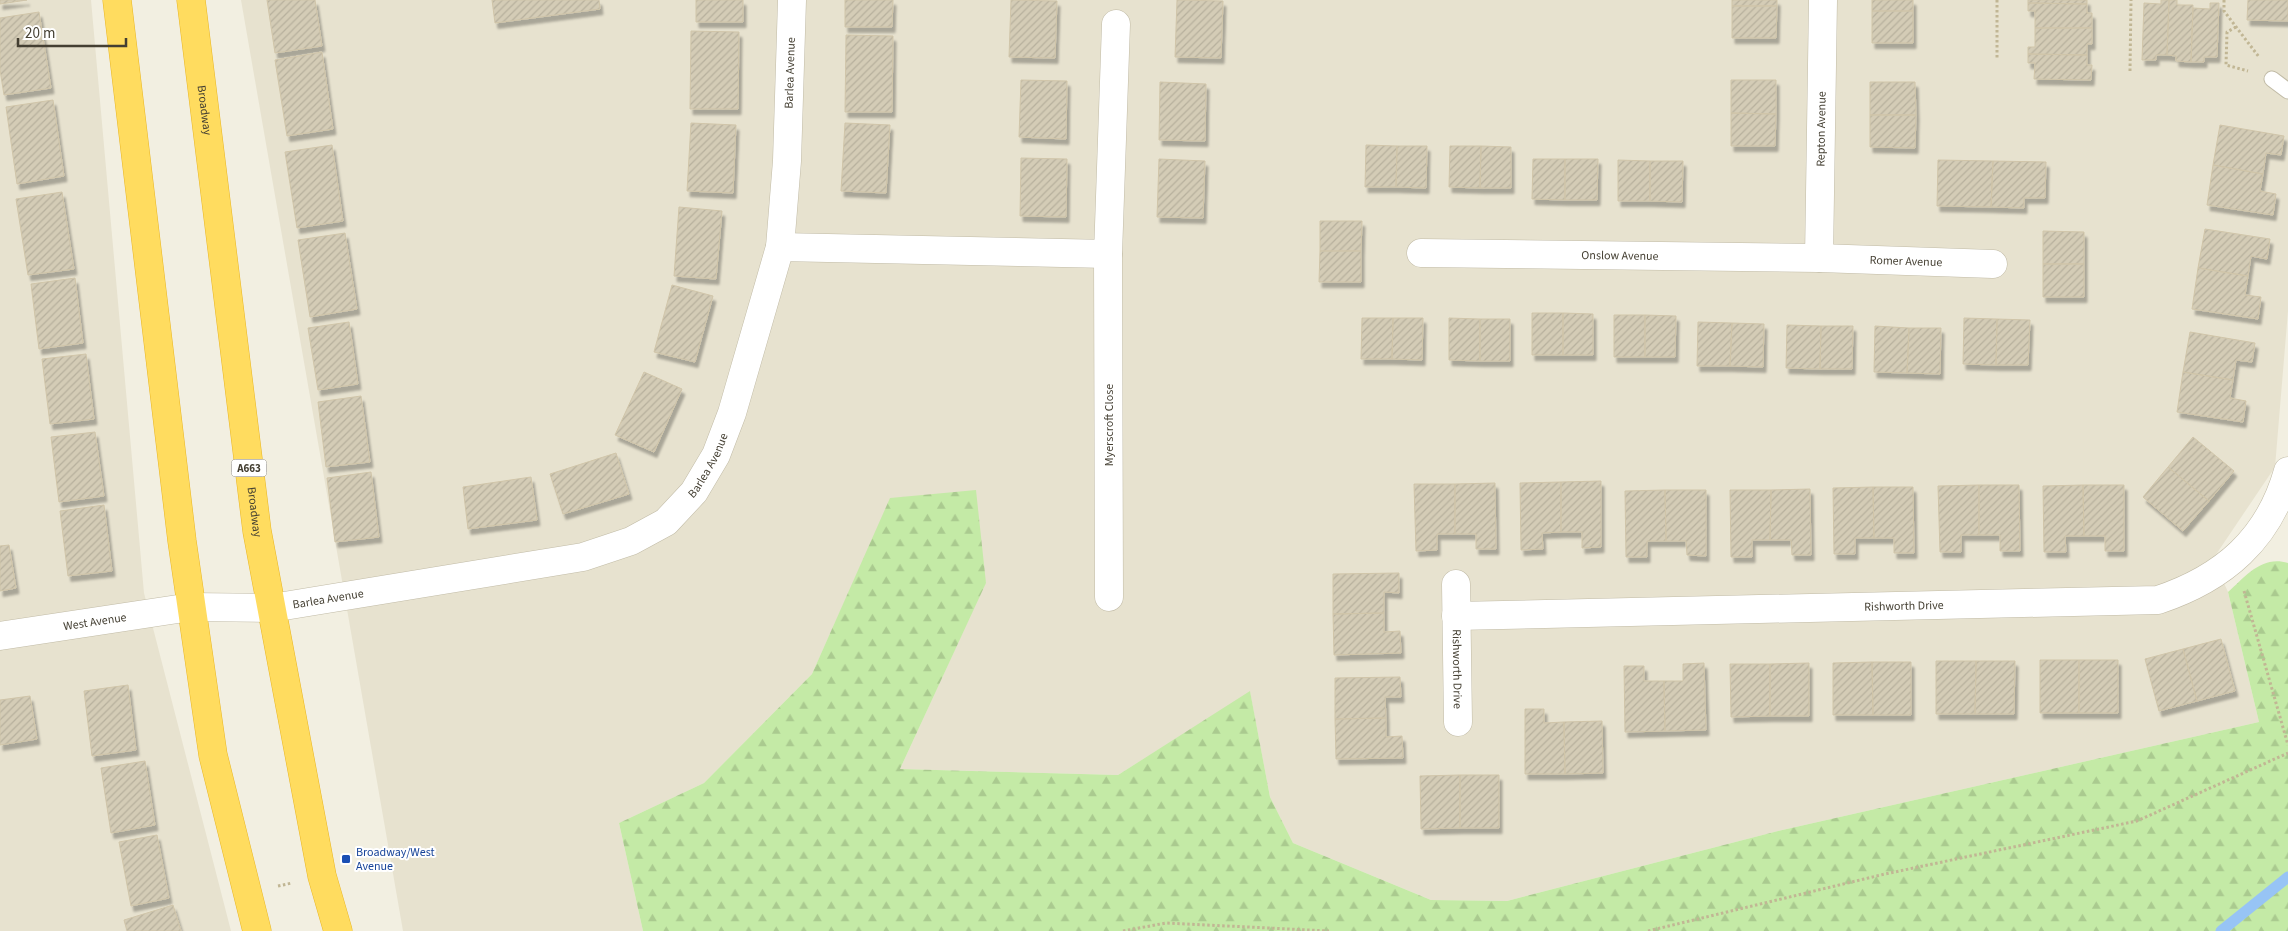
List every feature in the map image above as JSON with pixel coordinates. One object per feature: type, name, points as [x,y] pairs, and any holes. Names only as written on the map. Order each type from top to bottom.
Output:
[{"type":"highway","points":[[116,0],[191,607],[213,755],[257,931]]},
{"type":"highway","name":"Broadway","points":[[191,0],[250,484],[322,876],[338,931]]},
{"type":"street","name":"Barlea Avenue","points":[[191,607],[272,608],[582,557],[631,541],[666,522],[694,492],[716,455],[732,413],[780,247],[787,161],[792,0]]},
{"type":"street","name":"Repton Avenue","points":[[1819,258],[1824,0]]},
{"type":"street","name":"Myerscroft Close","points":[[1109,596],[1108,254],[1116,24]]},
{"type":"street","points":[[780,247],[1108,254]]},
{"type":"street","name":"Onslow Avenue","points":[[1421,254],[1819,258]]},
{"type":"street","name":"Romer Avenue","points":[[1819,258],[1993,264]]},
{"type":"street","name":"Rishworth Drive","points":[[1456,616],[2158,600],[2184,592],[2206,580],[2278,525],[2281,495],[2288,471]]},
{"type":"street","name":"Rishworth Drive","points":[[1456,584],[1458,722]]},
{"type":"street","name":"West Avenue","points":[[0,636],[191,607]]},
{"type":"lane","points":[[2272,79],[2288,90]]},
{"type":"path","points":[[1997,0],[1997,58]]},
{"type":"path","points":[[2130,71],[2131,0]]},
{"type":"path","points":[[2224,0],[2224,11],[2263,62],[2272,79]]},
{"type":"path","points":[[2226,65],[2227,32],[2236,27]]},
{"type":"path","points":[[2230,563],[2240,576],[2288,745]]},
{"type":"path","points":[[1648,931],[1886,874],[2137,821],[2288,753]]},
{"type":"path","points":[[246,893],[322,876]]},
{"type":"path","points":[[1123,931],[1166,923],[1329,931]]},
{"type":"shaded area","points":[[0,0],[91,0],[144,593],[231,931],[0,931]]},
{"type":"shaded area","points":[[241,0],[2288,0],[2288,311],[2275,467],[2213,559],[2228,592],[2259,722],[1778,831],[1507,901],[1431,900],[1293,843],[1270,797],[1250,692],[1118,775],[900,769],[986,582],[891,498],[812,674],[704,783],[619,823],[643,931],[403,931]]},
{"type":"green space","points":[[976,490],[986,583],[900,769],[1118,775],[1250,691],[1270,797],[1293,843],[1431,900],[1507,901],[1778,831],[2259,722],[2228,592],[2262,564],[2279,561],[2288,563],[2288,931],[643,931],[619,823],[704,783],[812,674],[890,498]]},
{"type":"building","points":[[0,0],[27,0],[0,4]]},
{"type":"building","points":[[267,0],[315,0],[322,46],[275,53]]},
{"type":"building","points":[[492,0],[599,0],[600,9],[495,23]]},
{"type":"building","points":[[696,0],[743,0],[743,22],[696,22]]},
{"type":"building","points":[[845,0],[893,0],[892,27],[845,27]]},
{"type":"building","points":[[1011,0],[1057,1],[1055,58],[1009,57]]},
{"type":"building","points":[[1177,0],[1223,1],[1221,58],[1175,57]]},
{"type":"building","points":[[1732,0],[1777,0],[1777,6],[1732,6]]},
{"type":"building","points":[[1872,0],[1913,0],[1913,11],[1872,11]]},
{"type":"building","points":[[2028,0],[2087,0],[2087,4],[2028,3]]},
{"type":"building","points":[[2161,0],[2169,0],[2167,55],[2156,55],[2156,60],[2142,60],[2144,3],[2161,4]]},
{"type":"building","points":[[2169,0],[2177,0],[2177,5],[2193,5],[2191,62],[2176,61],[2176,56],[2167,55]]},
{"type":"building","points":[[2248,0],[2288,0],[2288,21],[2247,20]]},
{"type":"building","points":[[2028,3],[2087,4],[2087,13],[2092,13],[2092,28],[2035,28],[2035,11],[2028,11]]},
{"type":"building","points":[[2210,3],[2219,3],[2217,57],[2204,57],[2204,62],[2191,62],[2193,8],[2210,9]]},
{"type":"building","points":[[1732,6],[1777,6],[1776,38],[1732,38]]},
{"type":"building","points":[[1872,11],[1913,11],[1913,43],[1872,43]]},
{"type":"building","points":[[39,12],[51,88],[4,95],[0,70],[0,18]]},
{"type":"building","points":[[2035,28],[2092,28],[2092,44],[2087,44],[2087,55],[2028,54],[2028,47],[2035,47]]},
{"type":"building","points":[[691,31],[739,32],[738,109],[690,109]]},
{"type":"building","points":[[846,35],[893,36],[892,112],[845,112]]},
{"type":"building","points":[[322,52],[333,129],[287,136],[275,60]]},
{"type":"building","points":[[2028,54],[2087,55],[2087,65],[2092,65],[2091,80],[2034,79],[2035,63],[2028,63]]},
{"type":"building","points":[[1021,80],[1067,81],[1066,139],[1019,137]]},
{"type":"building","points":[[1731,80],[1776,80],[1776,114],[1731,113]]},
{"type":"building","points":[[1160,82],[1206,84],[1205,141],[1159,140]]},
{"type":"building","points":[[1870,82],[1915,82],[1916,115],[1870,115]]},
{"type":"building","points":[[53,100],[64,176],[17,184],[6,107]]},
{"type":"building","points":[[1731,113],[1776,114],[1775,146],[1731,146]]},
{"type":"building","points":[[1870,115],[1916,115],[1915,148],[1870,147]]},
{"type":"building","points":[[691,123],[736,125],[733,193],[687,191]]},
{"type":"building","points":[[845,123],[890,125],[886,193],[841,191]]},
{"type":"building","points":[[2220,125],[2284,136],[2281,155],[2266,153],[2263,174],[2213,165]]},
{"type":"building","points":[[332,145],[343,221],[297,228],[285,152]]},
{"type":"building","points":[[1366,145],[1397,146],[1396,187],[1365,187]]},
{"type":"building","points":[[1397,146],[1427,146],[1426,188],[1396,187]]},
{"type":"building","points":[[1450,146],[1481,146],[1480,188],[1449,187]]},
{"type":"building","points":[[1481,146],[1511,147],[1511,188],[1480,188]]},
{"type":"building","points":[[1021,158],[1067,159],[1066,217],[1020,216]]},
{"type":"building","points":[[1159,159],[1205,161],[1203,218],[1157,217]]},
{"type":"building","points":[[1533,159],[1565,159],[1565,200],[1532,199]]},
{"type":"building","points":[[1565,159],[1598,159],[1597,200],[1565,200]]},
{"type":"building","points":[[1618,160],[1650,161],[1650,201],[1618,201]]},
{"type":"building","points":[[1938,160],[1993,161],[1991,207],[1937,206]]},
{"type":"building","points":[[1650,161],[1683,161],[1682,202],[1650,201]]},
{"type":"building","points":[[1993,161],[2046,162],[2045,198],[2024,198],[2024,208],[1991,207]]},
{"type":"building","points":[[2213,165],[2263,174],[2260,191],[2276,194],[2273,215],[2207,205]]},
{"type":"building","points":[[62,192],[74,269],[28,275],[16,199]]},
{"type":"building","points":[[679,207],[722,211],[716,279],[674,276]]},
{"type":"building","points":[[1320,221],[1362,221],[1361,251],[1320,251]]},
{"type":"building","points":[[2205,229],[2270,239],[2267,259],[2251,256],[2248,276],[2198,268]]},
{"type":"building","points":[[2043,231],[2084,232],[2084,264],[2043,264]]},
{"type":"building","points":[[345,233],[357,309],[310,317],[298,240]]},
{"type":"building","points":[[1320,251],[1361,251],[1361,282],[1319,282]]},
{"type":"building","points":[[2043,264],[2084,264],[2084,297],[2043,297]]},
{"type":"building","points":[[2198,268],[2248,276],[2245,295],[2261,297],[2258,319],[2192,309]]},
{"type":"building","points":[[75,278],[83,343],[39,349],[31,284]]},
{"type":"building","points":[[672,285],[713,296],[695,362],[654,352]]},
{"type":"building","points":[[1532,313],[1563,313],[1563,355],[1532,355]]},
{"type":"building","points":[[1563,313],[1593,314],[1593,355],[1563,355]]},
{"type":"building","points":[[1614,315],[1645,315],[1645,357],[1614,357]]},
{"type":"building","points":[[1645,315],[1676,316],[1675,357],[1645,357]]},
{"type":"building","points":[[1362,318],[1393,318],[1392,359],[1361,359]]},
{"type":"building","points":[[1393,318],[1423,318],[1422,360],[1392,359]]},
{"type":"building","points":[[1449,318],[1480,319],[1480,361],[1449,360]]},
{"type":"building","points":[[1964,318],[1997,319],[1996,365],[1963,364]]},
{"type":"building","points":[[1480,319],[1510,319],[1510,361],[1480,361]]},
{"type":"building","points":[[1997,319],[2030,320],[2028,365],[1996,365]]},
{"type":"building","points":[[349,322],[358,384],[318,390],[308,328]]},
{"type":"building","points":[[1698,322],[1732,323],[1730,366],[1697,366]]},
{"type":"building","points":[[1732,323],[1764,324],[1763,367],[1730,366]]},
{"type":"building","points":[[1787,325],[1821,326],[1820,369],[1786,368]]},
{"type":"building","points":[[1821,326],[1853,326],[1852,369],[1820,369]]},
{"type":"building","points":[[1875,326],[1909,328],[1907,373],[1874,372]]},
{"type":"building","points":[[1909,328],[1941,328],[1940,374],[1907,373]]},
{"type":"building","points":[[2190,332],[2255,343],[2252,362],[2236,360],[2233,380],[2183,372]]},
{"type":"building","points":[[86,354],[94,419],[50,424],[42,359]]},
{"type":"building","points":[[644,372],[682,389],[654,452],[615,435]]},
{"type":"building","points":[[2183,372],[2233,380],[2230,398],[2246,401],[2243,422],[2177,412]]},
{"type":"building","points":[[361,396],[370,462],[326,467],[318,402]]},
{"type":"building","points":[[95,432],[104,496],[59,502],[51,437]]},
{"type":"building","points":[[2193,437],[2234,471],[2209,501],[2168,467]]},
{"type":"building","points":[[616,453],[629,494],[563,514],[550,474]]},
{"type":"building","points":[[2168,467],[2209,501],[2183,531],[2143,497]]},
{"type":"building","points":[[371,472],[379,537],[335,542],[327,478]]},
{"type":"building","points":[[531,477],[537,520],[468,529],[463,487]]},
{"type":"building","points":[[1601,481],[1601,547],[1582,548],[1582,532],[1561,532],[1561,482]]},
{"type":"building","points":[[1561,482],[1561,532],[1542,533],[1543,549],[1521,550],[1520,483]]},
{"type":"building","points":[[1495,483],[1496,549],[1476,549],[1476,534],[1455,534],[1455,484]]},
{"type":"building","points":[[1414,484],[1455,484],[1455,534],[1437,534],[1437,550],[1416,551]]},
{"type":"building","points":[[1979,485],[1979,535],[1961,535],[1961,552],[1940,552],[1938,486]]},
{"type":"building","points":[[1979,485],[2019,485],[2020,551],[2000,551],[2000,535],[1979,535]]},
{"type":"building","points":[[2083,485],[2084,536],[2065,536],[2066,552],[2044,552],[2043,486]]},
{"type":"building","points":[[2083,485],[2124,485],[2124,551],[2105,551],[2105,536],[2084,536]]},
{"type":"building","points":[[1873,487],[1874,538],[1855,538],[1855,554],[1834,554],[1833,488]]},
{"type":"building","points":[[1873,487],[1913,487],[1914,553],[1894,553],[1894,538],[1874,538]]},
{"type":"building","points":[[1810,489],[1811,555],[1792,555],[1791,540],[1770,540],[1771,490]]},
{"type":"building","points":[[1665,490],[1666,541],[1647,541],[1647,557],[1626,557],[1625,491]]},
{"type":"building","points":[[1665,490],[1706,490],[1706,556],[1687,555],[1686,541],[1666,541]]},
{"type":"building","points":[[1730,490],[1771,490],[1770,540],[1752,540],[1752,557],[1731,557]]},
{"type":"building","points":[[104,505],[112,571],[68,576],[60,511]]},
{"type":"building","points":[[9,545],[16,588],[0,591],[0,546]]},
{"type":"building","points":[[1399,573],[1399,593],[1384,592],[1384,613],[1333,614],[1333,574]]},
{"type":"building","points":[[1384,613],[1384,632],[1400,631],[1401,653],[1334,655],[1333,614]]},
{"type":"building","points":[[2221,639],[2235,691],[2197,701],[2183,649]]},
{"type":"building","points":[[2183,649],[2197,701],[2159,711],[2145,659]]},
{"type":"building","points":[[2040,660],[2079,660],[2079,713],[2040,713]]},
{"type":"building","points":[[2079,660],[2118,660],[2118,713],[2079,713]]},
{"type":"building","points":[[1936,661],[1976,661],[1975,714],[1936,714]]},
{"type":"building","points":[[1976,661],[2015,661],[2014,714],[1975,714]]},
{"type":"building","points":[[1872,662],[1873,715],[1833,715],[1833,663]]},
{"type":"building","points":[[1872,662],[1911,662],[1911,715],[1873,715]]},
{"type":"building","points":[[1704,663],[1706,730],[1665,731],[1664,681],[1683,681],[1683,664]]},
{"type":"building","points":[[1809,663],[1809,716],[1770,716],[1770,664]]},
{"type":"building","points":[[1730,664],[1770,664],[1770,716],[1731,717]]},
{"type":"building","points":[[1624,666],[1644,666],[1644,681],[1664,681],[1665,731],[1625,732]]},
{"type":"building","points":[[1400,677],[1401,697],[1385,697],[1386,718],[1335,719],[1335,678]]},
{"type":"building","points":[[128,685],[136,750],[92,756],[84,691]]},
{"type":"building","points":[[30,696],[37,739],[0,745],[0,700]]},
{"type":"building","points":[[1525,709],[1544,709],[1544,723],[1564,722],[1565,774],[1525,774]]},
{"type":"building","points":[[1386,718],[1386,737],[1402,736],[1403,758],[1336,759],[1335,719]]},
{"type":"building","points":[[1602,721],[1603,773],[1565,774],[1564,722]]},
{"type":"building","points":[[145,761],[155,825],[111,833],[101,768]]},
{"type":"building","points":[[1460,775],[1460,828],[1421,829],[1420,776]]},
{"type":"building","points":[[1460,775],[1499,775],[1499,828],[1460,828]]},
{"type":"building","points":[[157,835],[169,898],[131,906],[119,842]]},
{"type":"building","points":[[173,905],[181,931],[127,931],[124,920]]},
{"type":"waterway","points":[[2221,931],[2288,877]]},
{"type":"place","name":"Broadway/West Avenue","points":[[346,859]]}]
